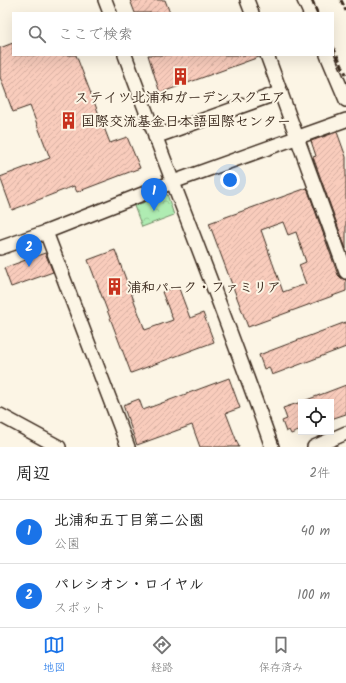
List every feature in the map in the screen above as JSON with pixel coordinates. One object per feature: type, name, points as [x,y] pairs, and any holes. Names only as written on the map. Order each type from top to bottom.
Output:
[{"type":"street","points":[[105,0],[110,12]]},
{"type":"street","points":[[247,0],[252,12]]},
{"type":"street","points":[[304,0],[310,12]]},
{"type":"street","points":[[125,56],[272,447]]},
{"type":"street","points":[[267,56],[346,272]]},
{"type":"street","points":[[327,56],[346,100]]},
{"type":"street","points":[[155,137],[281,92]]},
{"type":"street","points":[[0,248],[46,232],[173,182],[346,120]]},
{"type":"street","points":[[46,232],[128,447]]},
{"type":"street","points":[[0,415],[59,447]]},
{"type":"street","points":[[314,447],[346,432]]},
{"type":"green space","points":[[167,194],[174,215],[142,227],[134,206]]},
{"type":"building","points":[[130,0],[165,0],[170,12],[135,12]]},
{"type":"building","name":"国際交流基金日本語国際センター","points":[[12,43],[12,56],[76,56],[110,143],[127,137],[140,168],[77,192],[74,186],[12,210],[0,177],[50,158],[30,106],[13,112],[0,77],[0,48]]},
{"type":"building","name":"ステイツ北浦和ガーデンスクエア","points":[[148,56],[259,56],[259,57],[160,93]]},
{"type":"building","points":[[337,132],[346,157],[346,249],[313,157],[316,156],[311,141]]},
{"type":"building","points":[[307,188],[338,275],[346,280],[346,291],[248,327],[209,223]],"holes":[[[283,222],[288,235],[296,232],[306,262],[299,265],[306,284],[283,292],[261,230]]]},
{"type":"building","name":"浦和パーク・ファミリア","points":[[115,250],[145,330],[173,320],[162,292],[178,286],[190,318],[203,313],[214,342],[131,373],[88,260]]},
{"type":"building","points":[[45,253],[53,272],[11,287],[4,268]]},
{"type":"building","points":[[346,322],[346,347],[272,375],[269,367],[264,369],[259,355]]},
{"type":"building","points":[[229,378],[240,408],[226,413],[239,447],[200,447],[192,425],[137,445],[123,405],[139,399],[143,410]]},
{"type":"building","points":[[346,385],[346,414],[334,418],[334,399],[309,399]]},
{"type":"building","points":[[298,403],[298,431],[291,434],[289,430],[286,432],[282,421],[287,419],[283,408]]},
{"type":"railway","points":[[312,0],[317,12]]},
{"type":"railway","points":[[341,0],[346,11]]},
{"type":"railway","points":[[334,49],[346,74]]},
{"type":"place","name":"ステイツ北浦和ガーデンスクエア","points":[[180,77]]},
{"type":"place","name":"国際交流基金日本語国際センター","points":[[68,121]]},
{"type":"place","name":"北浦和五丁目第二公園","points":[[154,211]]},
{"type":"place","name":"パレシオン・ロイヤル","points":[[29,267]]},
{"type":"place","name":"浦和パーク・ファミリア","points":[[114,287]]}]
